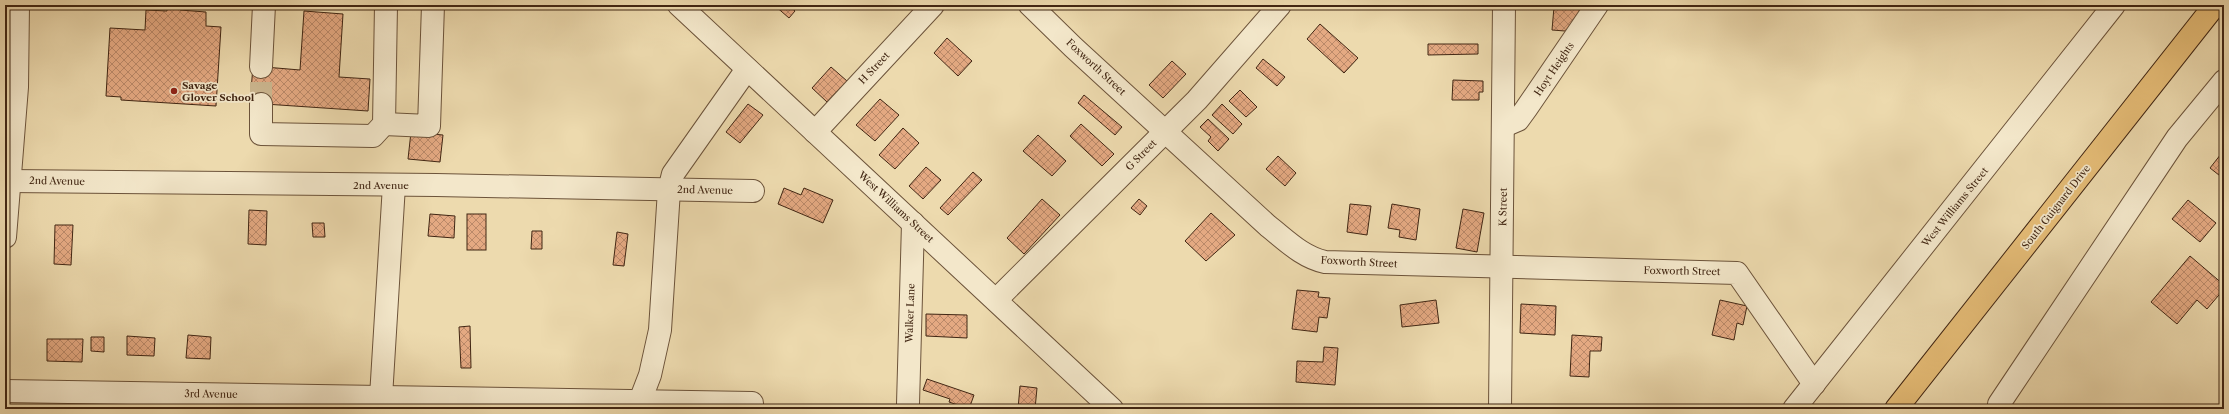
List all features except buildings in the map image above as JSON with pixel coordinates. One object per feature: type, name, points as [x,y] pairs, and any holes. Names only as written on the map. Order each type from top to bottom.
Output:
[{"type":"highway","name":"South Guignard Drive","points":[[1896,409],[2215,5]]},
{"type":"street","points":[[5,237],[11,81],[18,5]]},
{"type":"street","points":[[261,67],[264,5]]},
{"type":"street","points":[[261,104],[261,134],[373,136],[384,124],[386,5]]},
{"type":"street","points":[[384,124],[429,126],[433,5]]},
{"type":"street","name":"West Williams Street","points":[[679,5],[1112,409]]},
{"type":"street","name":"H Street","points":[[815,132],[933,5]]},
{"type":"street","name":"Foxworth Street","points":[[1030,5],[1268,226],[1301,253],[1325,262],[1737,272],[1814,384]]},
{"type":"street","name":"G Street","points":[[996,300],[1197,100],[1280,5]]},
{"type":"street","name":"K Street","points":[[1500,409],[1504,5]]},
{"type":"street","name":"Hoyt Heights","points":[[1504,126],[1518,120],[1597,5]]},
{"type":"street","name":"West Williams Street","points":[[1794,409],[2114,5]]},
{"type":"street","points":[[640,401],[650,375],[660,330],[669,190],[673,174],[747,68]]},
{"type":"street","points":[[2000,404],[2177,138],[2224,81]]},
{"type":"street","name":"2nd Avenue","points":[[8,181],[754,191]]},
{"type":"street","points":[[380,397],[394,185]]},
{"type":"street","name":"Walker Lane","points":[[908,404],[913,223]]},
{"type":"street","name":"3rd Avenue","points":[[5,391],[752,403]]},
{"type":"tunnel","points":[[261,67],[261,104]]},
{"type":"place","name":"Savage Glover School","points":[[174,91]]}]
